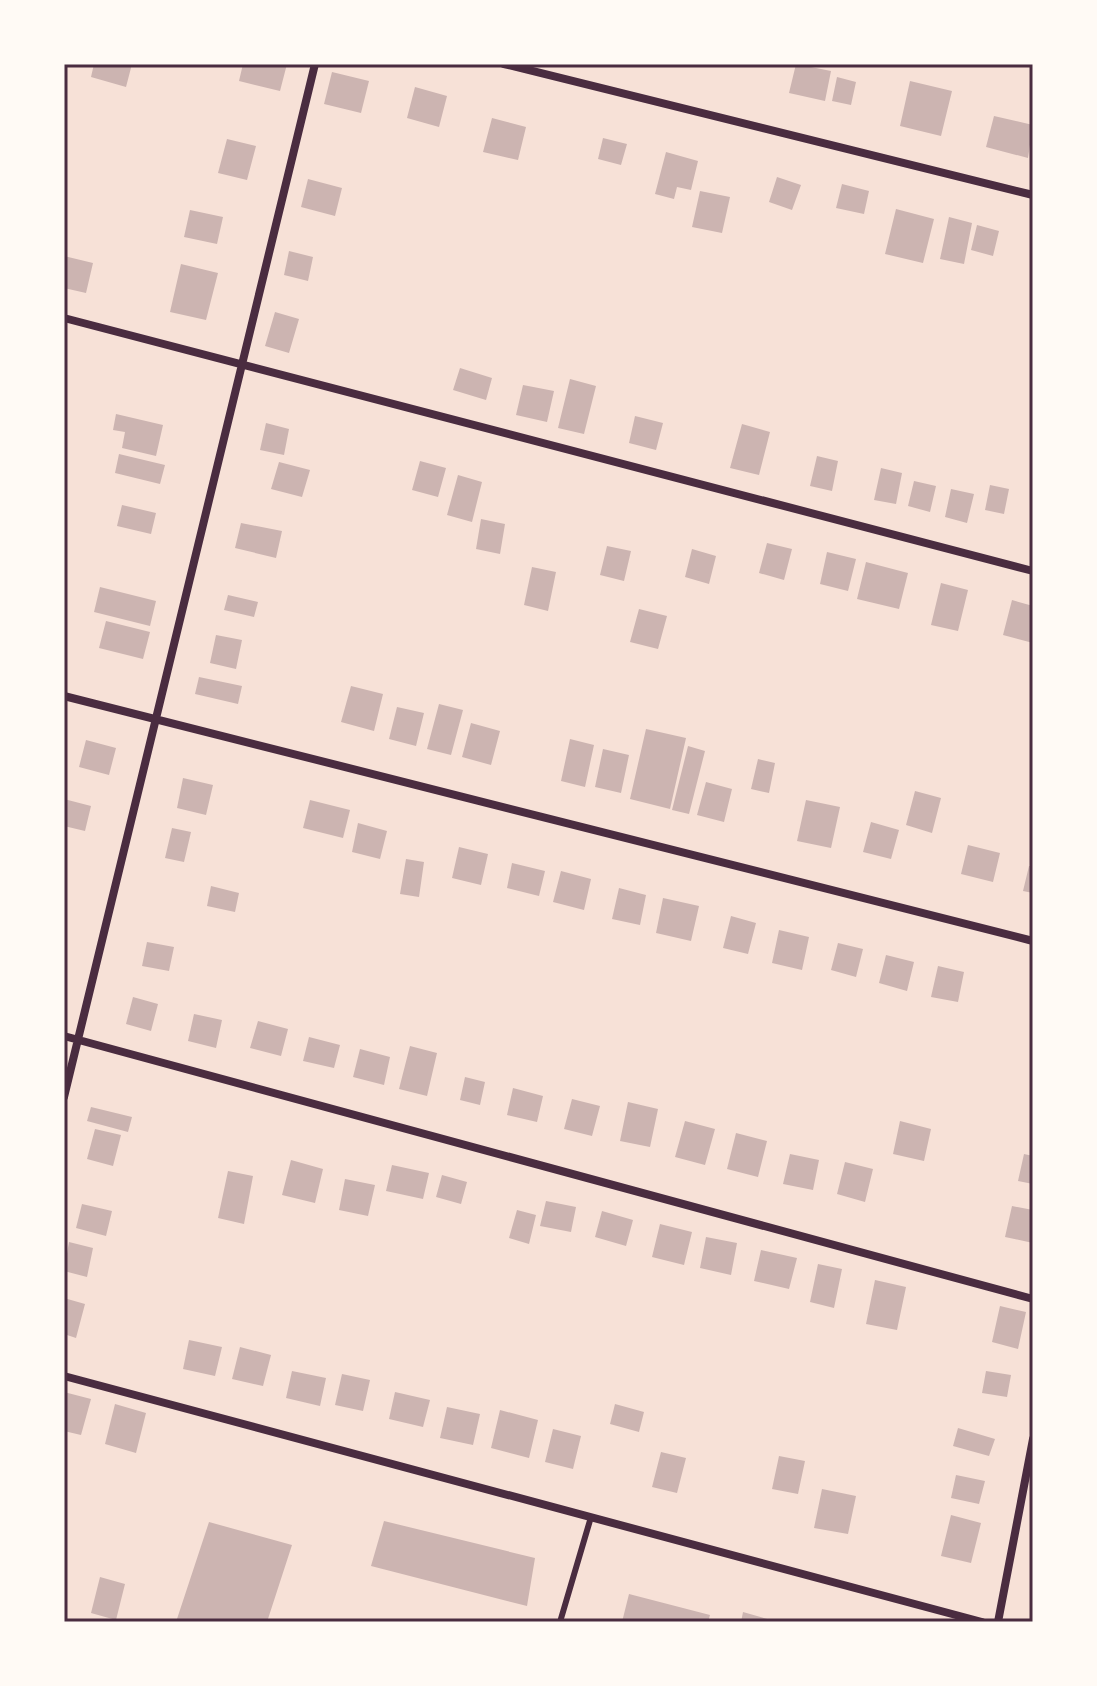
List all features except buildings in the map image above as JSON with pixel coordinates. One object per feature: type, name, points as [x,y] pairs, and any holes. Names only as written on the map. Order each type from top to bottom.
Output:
[{"type":"street","points":[[64,1097],[315,64]]},
{"type":"street","points":[[504,64],[1033,195]]},
{"type":"street","points":[[64,318],[1033,571]]},
{"type":"street","points":[[64,696],[1033,941]]},
{"type":"street","points":[[64,1036],[1033,1299]]},
{"type":"street","points":[[64,1376],[982,1622]]},
{"type":"street","points":[[998,1622],[1033,1439]]},
{"type":"lane","points":[[560,1622],[591,1517]]}]
